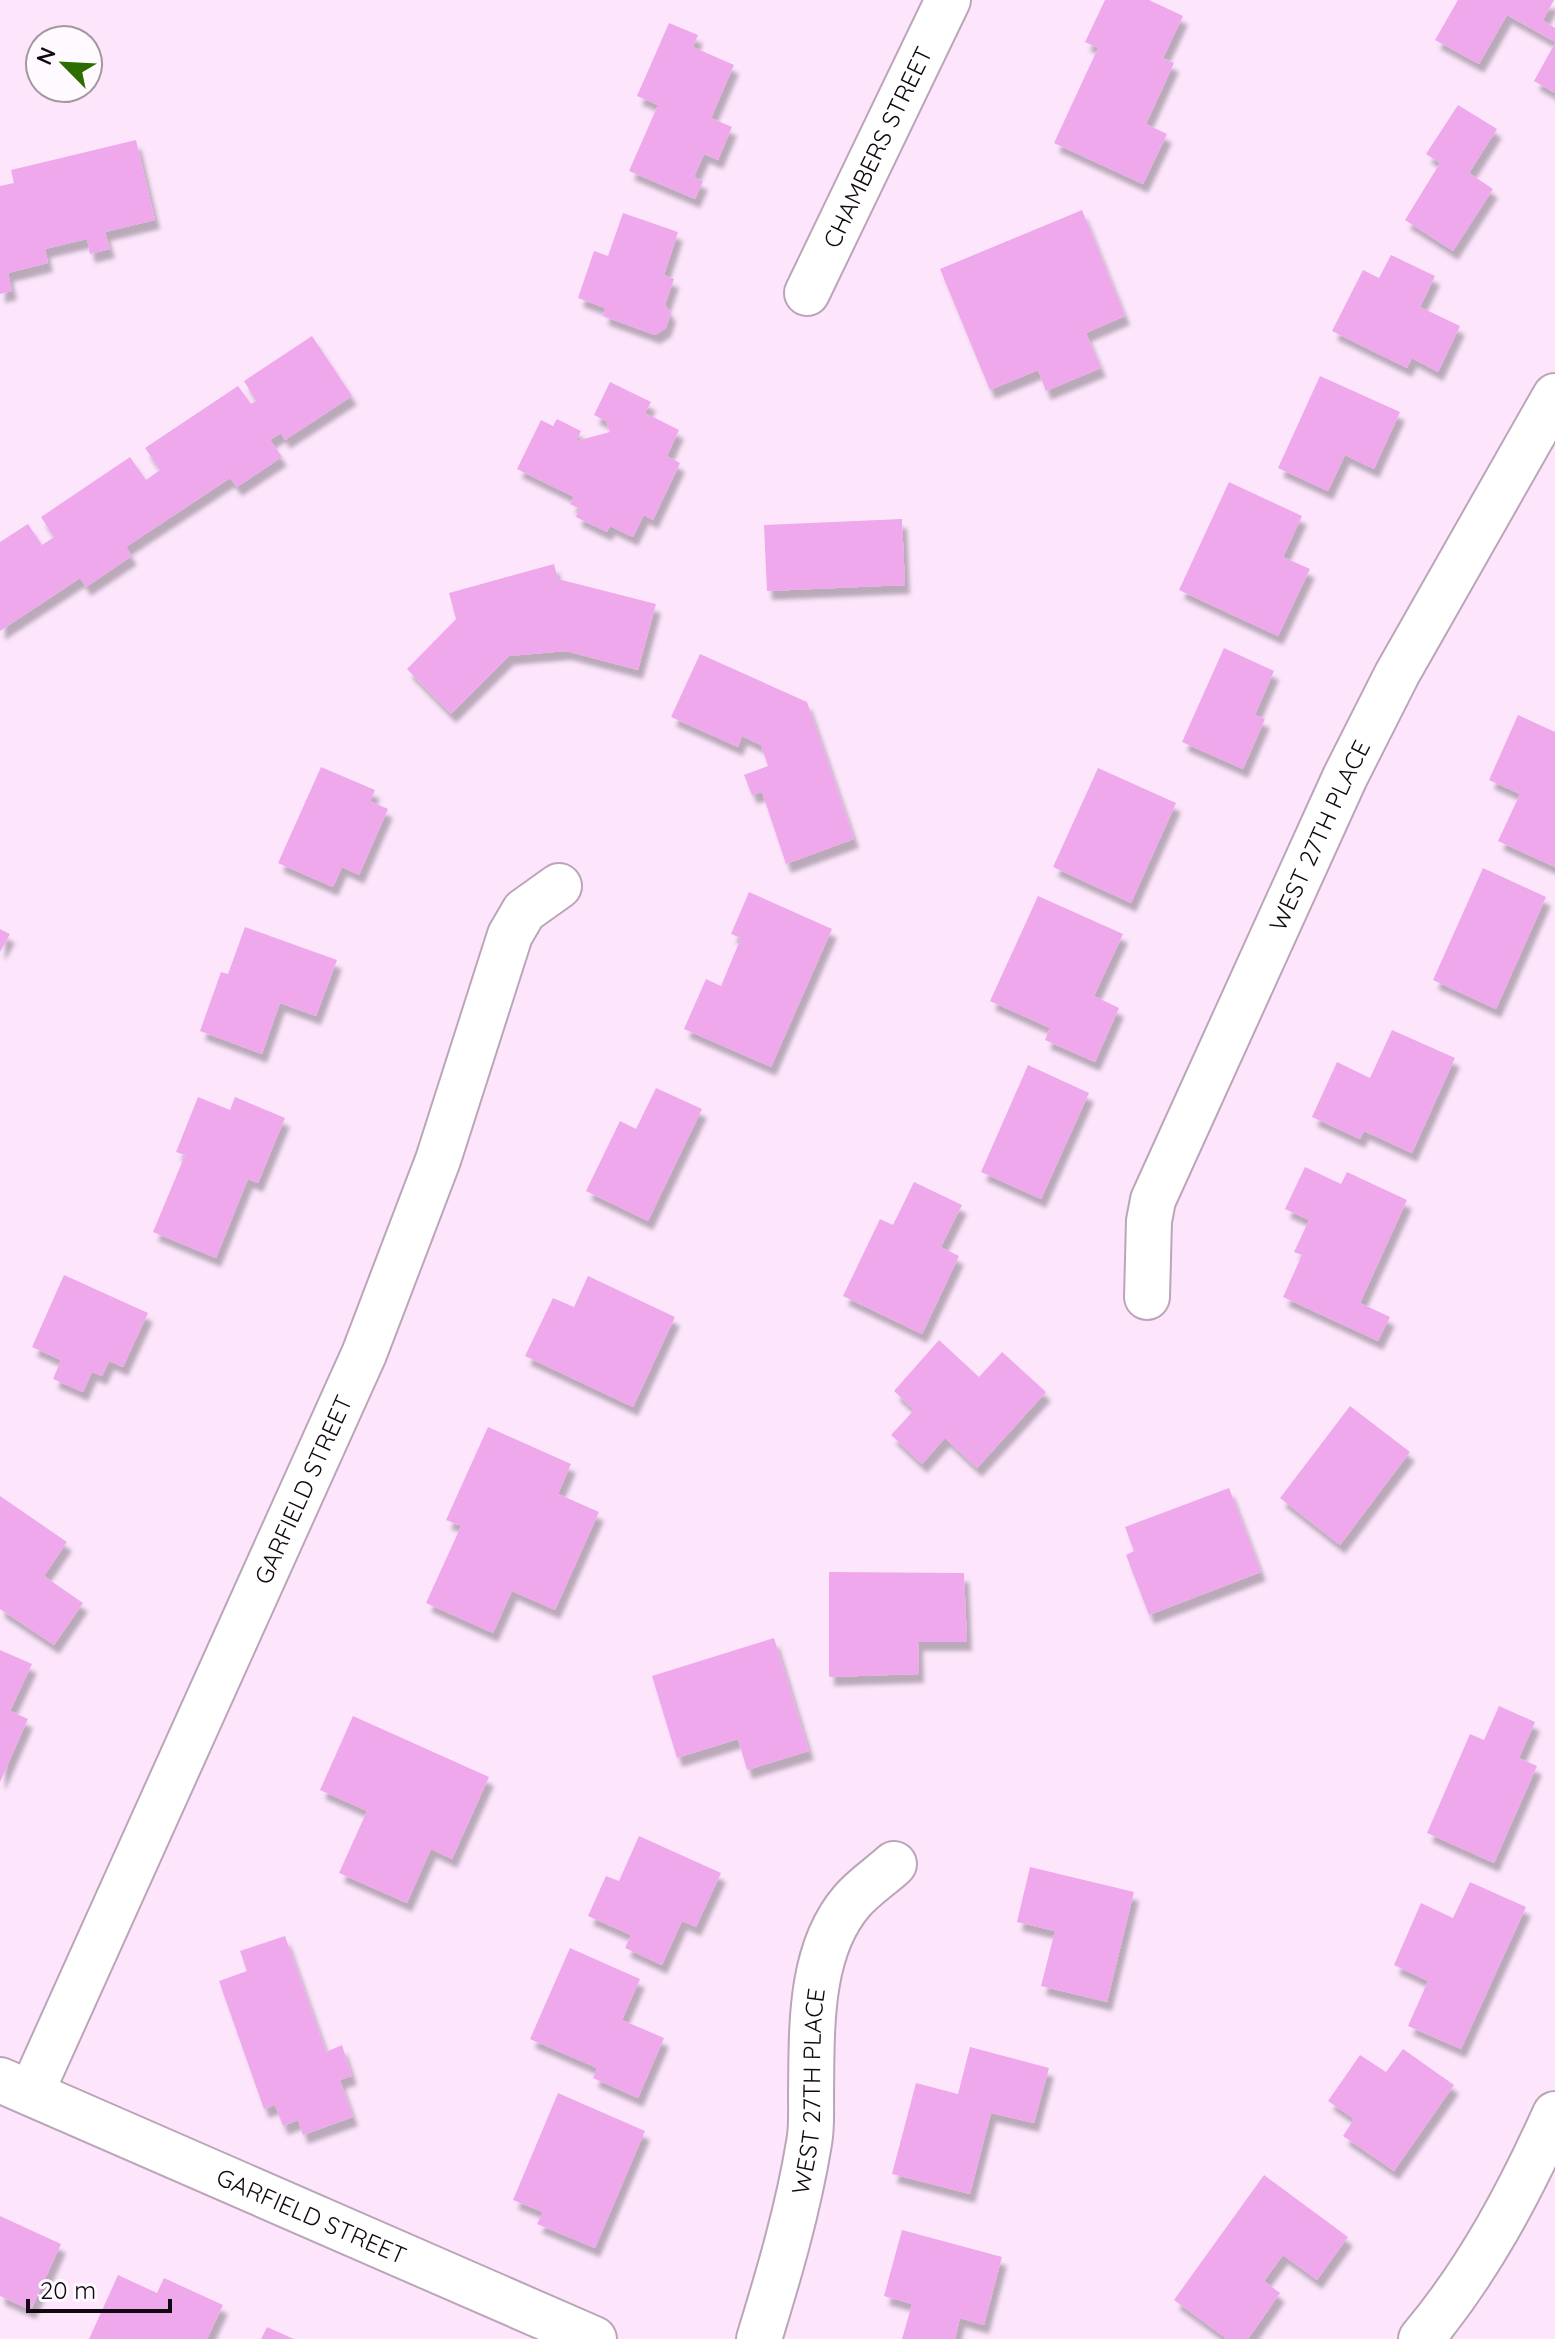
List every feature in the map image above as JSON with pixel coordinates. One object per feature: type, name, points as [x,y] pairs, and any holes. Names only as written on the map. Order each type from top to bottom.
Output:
[{"type":"street","name":"CHAMBERS STREET","points":[[807,293],[948,0]]},
{"type":"street","name":"WEST 27TH PLACE","points":[[1147,1297],[1149,1221],[1159,1186],[1345,777],[1397,674],[1555,396]]},
{"type":"street","name":"GARFIELD STREET","points":[[559,886],[524,911],[510,935],[438,1160],[364,1354],[15,2086],[594,2339]]},
{"type":"street","name":"WEST 27TH PLACE","points":[[759,2339],[788,2244],[810,2140],[817,1983],[835,1929],[852,1901],[894,1864]]},
{"type":"street","points":[[1421,2339],[1454,2300],[1507,2215],[1555,2114]]},
{"type":"building","points":[[1105,0],[1149,0],[1183,16],[1163,58],[1174,63],[1146,124],[1167,134],[1143,184],[1054,143],[1098,48],[1085,42]]},
{"type":"building","points":[[1458,0],[1554,0],[1543,20],[1555,28],[1555,42],[1507,15],[1479,64],[1435,40]]},
{"type":"building","points":[[669,23],[698,35],[693,47],[734,65],[711,118],[732,127],[718,160],[704,154],[694,177],[703,181],[695,199],[629,171],[658,105],[637,96]]},
{"type":"building","points":[[1555,43],[1555,93],[1534,81]]},
{"type":"building","points":[[1458,105],[1497,129],[1469,173],[1493,189],[1453,251],[1405,220],[1440,163],[1426,154]]},
{"type":"building","points":[[136,140],[155,220],[105,232],[110,249],[90,254],[87,239],[45,249],[48,263],[8,273],[12,291],[0,294],[0,186],[14,183],[11,170]]},
{"type":"building","points":[[1082,210],[1125,316],[1086,333],[1101,368],[1046,391],[1038,370],[990,390],[940,269]]},
{"type":"building","points":[[623,213],[678,232],[664,275],[674,279],[665,305],[671,313],[666,328],[655,335],[603,316],[605,308],[578,298],[594,251],[608,256]]},
{"type":"building","points":[[1391,255],[1435,276],[1420,307],[1460,326],[1438,372],[1412,358],[1407,368],[1332,331],[1363,270],[1379,278]]},
{"type":"building","points":[[312,336],[352,396],[285,440],[281,433],[270,440],[282,457],[237,487],[230,478],[126,547],[132,556],[86,587],[80,578],[0,631],[0,542],[28,524],[42,545],[54,537],[41,517],[130,457],[146,480],[160,470],[145,448],[238,386],[251,404],[256,401],[244,381]]},
{"type":"building","points":[[1320,376],[1400,412],[1374,469],[1345,455],[1328,491],[1278,468]]},
{"type":"building","points":[[610,382],[651,402],[645,413],[679,430],[667,456],[680,463],[653,520],[644,515],[633,537],[610,526],[607,532],[576,517],[580,509],[570,504],[574,497],[517,469],[541,420],[553,426],[557,419],[581,431],[576,441],[610,432],[606,421],[594,415]]},
{"type":"building","points":[[1229,482],[1302,516],[1283,557],[1310,569],[1278,636],[1179,590]]},
{"type":"building","points":[[902,519],[905,585],[767,591],[764,525]]},
{"type":"building","points":[[554,564],[558,579],[656,604],[638,670],[566,651],[509,656],[451,714],[407,669],[456,619],[449,593]]},
{"type":"building","points":[[1224,648],[1274,671],[1255,715],[1265,719],[1243,769],[1182,742]]},
{"type":"building","points":[[700,654],[807,702],[854,839],[786,864],[762,792],[752,795],[744,775],[768,766],[761,745],[742,736],[738,747],[671,717]]},
{"type":"building","points":[[1518,715],[1555,732],[1555,867],[1498,841],[1520,794],[1489,780]]},
{"type":"building","points":[[321,767],[375,790],[370,801],[388,809],[359,875],[342,867],[333,887],[278,863]]},
{"type":"building","points":[[1098,768],[1176,803],[1131,903],[1053,867]]},
{"type":"building","points":[[1483,868],[1546,897],[1496,1009],[1433,980]]},
{"type":"building","points":[[749,892],[832,929],[771,1067],[684,1029],[706,979],[721,986],[741,938],[731,934]]},
{"type":"building","points":[[1038,896],[1123,934],[1094,996],[1119,1008],[1095,1062],[1045,1040],[1050,1028],[990,1001]]},
{"type":"building","points":[[245,927],[337,960],[316,1016],[280,1003],[262,1054],[200,1031],[221,972],[228,974]]},
{"type":"building","points":[[0,929],[10,934],[0,952]]},
{"type":"building","points":[[1392,1030],[1455,1058],[1412,1153],[1364,1131],[1360,1139],[1312,1117],[1337,1062],[1370,1078]]},
{"type":"building","points":[[1028,1065],[1089,1093],[1041,1199],[981,1172]]},
{"type":"building","points":[[656,1088],[702,1109],[648,1221],[586,1191],[620,1121],[636,1129]]},
{"type":"building","points":[[198,1097],[230,1110],[235,1097],[285,1118],[258,1183],[248,1179],[216,1258],[153,1232],[185,1155],[176,1152]]},
{"type":"building","points":[[1305,1167],[1341,1184],[1347,1172],[1407,1200],[1360,1303],[1390,1317],[1378,1341],[1283,1297],[1302,1255],[1294,1252],[1309,1220],[1285,1209]]},
{"type":"building","points":[[914,1182],[962,1205],[941,1247],[959,1256],[922,1334],[843,1296],[880,1219],[893,1225]]},
{"type":"building","points":[[64,1275],[148,1313],[123,1367],[109,1361],[102,1376],[92,1372],[83,1392],[53,1379],[61,1360],[32,1347]]},
{"type":"building","points":[[588,1276],[675,1317],[633,1407],[525,1356],[553,1298],[574,1307]]},
{"type":"building","points":[[939,1340],[979,1377],[1002,1352],[1046,1392],[977,1468],[945,1438],[922,1464],[891,1435],[914,1410],[894,1391]]},
{"type":"building","points":[[1350,1406],[1410,1452],[1340,1545],[1280,1498]]},
{"type":"building","points":[[488,1427],[571,1464],[558,1494],[599,1512],[555,1610],[512,1591],[493,1633],[426,1603],[461,1526],[446,1520]]},
{"type":"building","points":[[1229,1488],[1261,1572],[1149,1615],[1126,1555],[1134,1551],[1125,1527]]},
{"type":"building","points":[[0,1496],[67,1542],[44,1576],[83,1603],[54,1645],[0,1609]]},
{"type":"building","points":[[829,1572],[964,1573],[967,1642],[918,1642],[919,1674],[829,1677]]},
{"type":"building","points":[[774,1638],[809,1751],[747,1770],[738,1739],[677,1758],[652,1676]]},
{"type":"building","points":[[0,1650],[32,1664],[10,1711],[28,1719],[0,1782]]},
{"type":"building","points":[[1499,1706],[1535,1722],[1519,1758],[1537,1766],[1494,1863],[1427,1833],[1470,1734],[1484,1740]]},
{"type":"building","points":[[353,1716],[489,1777],[452,1859],[431,1849],[407,1903],[339,1873],[367,1811],[320,1790]]},
{"type":"building","points":[[639,1836],[721,1873],[696,1927],[682,1921],[662,1965],[625,1948],[631,1935],[588,1916],[606,1876],[619,1881]]},
{"type":"building","points":[[1030,1867],[1134,1892],[1107,2002],[1041,1986],[1055,1931],[1017,1922]]},
{"type":"building","points":[[1470,1882],[1526,1907],[1461,2049],[1408,2026],[1428,1981],[1394,1965],[1421,1903],[1453,1918]]},
{"type":"building","points":[[285,1936],[326,2052],[342,2045],[352,2076],[340,2080],[353,2117],[303,2135],[298,2120],[283,2126],[275,2105],[264,2109],[219,1981],[247,1971],[240,1951]]},
{"type":"building","points":[[570,1948],[640,1979],[622,2020],[664,2038],[638,2098],[593,2078],[597,2068],[530,2039]]},
{"type":"building","points":[[970,2047],[1049,2068],[1034,2123],[991,2113],[970,2194],[892,2174],[916,2083],[958,2094]]},
{"type":"building","points":[[1403,2049],[1454,2085],[1394,2171],[1343,2136],[1354,2119],[1328,2101],[1360,2055],[1386,2072]]},
{"type":"building","points":[[558,2093],[645,2131],[595,2248],[537,2224],[543,2212],[513,2200]]},
{"type":"building","points":[[1264,2175],[1348,2237],[1317,2280],[1283,2255],[1264,2281],[1280,2293],[1248,2339],[1227,2339],[1174,2300]]},
{"type":"building","points":[[0,2216],[61,2244],[31,2310],[0,2296]]},
{"type":"building","points":[[902,2230],[1002,2257],[984,2325],[960,2318],[955,2339],[902,2339],[912,2304],[884,2296]]},
{"type":"building","points":[[118,2275],[157,2293],[164,2278],[223,2305],[207,2339],[89,2339]]},
{"type":"building","points":[[267,2327],[294,2339],[261,2339]]}]
